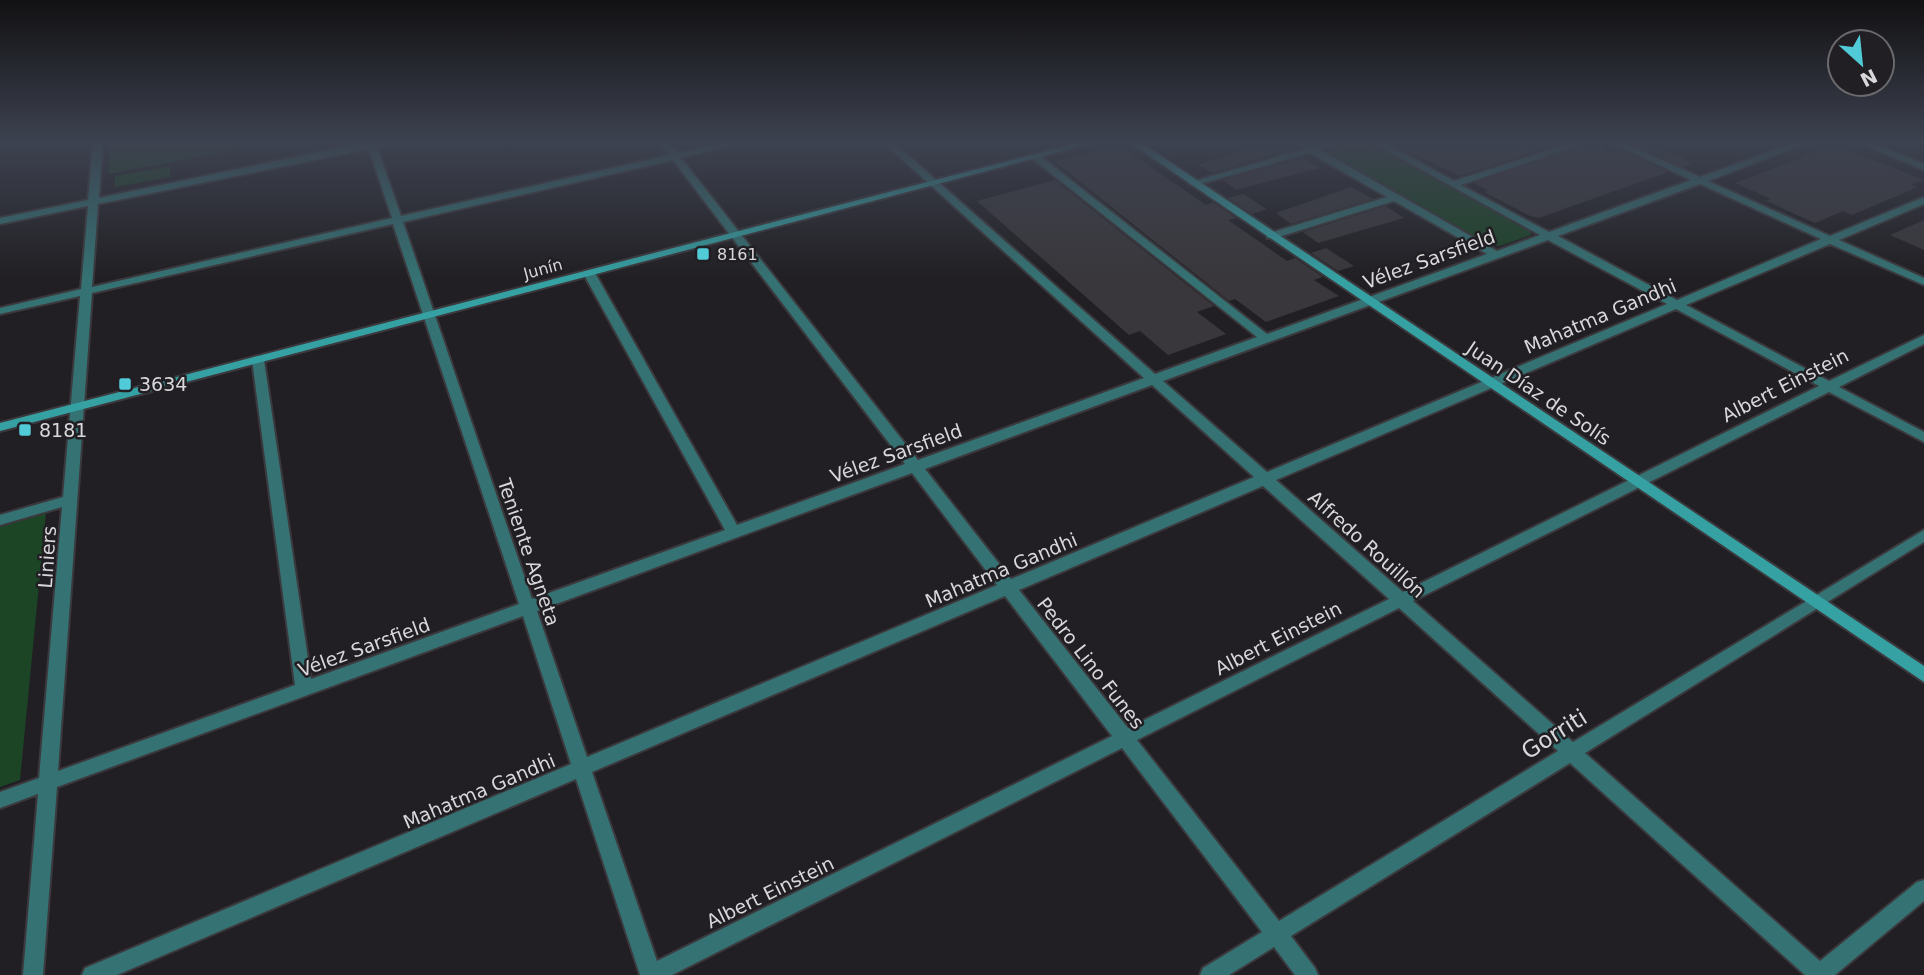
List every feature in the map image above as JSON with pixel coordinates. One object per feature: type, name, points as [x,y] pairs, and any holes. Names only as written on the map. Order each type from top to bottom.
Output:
[{"type":"main road","name":"Junín","points":[[0,427],[921,188]]},
{"type":"main road","name":"Juan Díaz de Solís","points":[[1200,188],[1924,675]]},
{"type":"street","name":"Liniers","points":[[33,975],[94,188]]},
{"type":"street","points":[[0,221],[162,188]]},
{"type":"street","name":"Teniente Agneta","points":[[386,188],[651,975]]},
{"type":"street","points":[[0,311],[540,188]]},
{"type":"street","name":"Pedro Lino Funes","points":[[698,188],[1308,975]]},
{"type":"street","name":"Alfredo Rouillón","points":[[938,188],[1820,975]]},
{"type":"street","points":[[1074,188],[1267,339]]},
{"type":"street","points":[[1379,188],[1497,255]]},
{"type":"street","points":[[1459,188],[1924,438]]},
{"type":"street","name":"Vélez Sarsfield","points":[[0,800],[1682,188]]},
{"type":"street","points":[[1714,188],[1924,282]]},
{"type":"street","points":[[1270,236],[1396,197]]},
{"type":"street","name":"Mahatma Gandhi","points":[[93,975],[1924,200]]},
{"type":"street","points":[[589,273],[734,533]]},
{"type":"street","name":"Albert Einstein","points":[[651,975],[1924,340]]},
{"type":"street","points":[[258,360],[304,690]]},
{"type":"street","points":[[0,520],[70,500]]},
{"type":"street","name":"Gorriti","points":[[1210,975],[1924,535]]},
{"type":"street","points":[[1820,975],[1924,888]]},
{"type":"green space","points":[[1389,188],[1452,188],[1530,230],[1531,235],[1499,246],[1483,241]]},
{"type":"green space","points":[[46,513],[20,780],[0,787],[0,527]]},
{"type":"building","points":[[1027,188],[1064,188],[1214,306],[1197,312],[1226,334],[1168,355],[1140,331],[1129,335],[977,201]]},
{"type":"building","points":[[1087,188],[1181,188],[1206,205],[1213,202],[1236,218],[1228,220],[1287,261],[1295,258],[1323,277],[1314,280],[1339,296],[1266,322],[1235,299],[1229,301]]},
{"type":"building","points":[[1350,188],[1373,199],[1291,224],[1276,213]]},
{"type":"building","points":[[1482,188],[1625,188],[1539,218],[1484,192],[1488,191]]},
{"type":"building","points":[[1745,188],[1917,188],[1852,215],[1843,211],[1815,223],[1766,201],[1771,199]]},
{"type":"building","points":[[1243,194],[1267,209],[1252,214],[1228,198]]},
{"type":"building","points":[[1386,206],[1404,218],[1318,243],[1303,232]]},
{"type":"building","points":[[1924,220],[1924,250],[1890,235]]},
{"type":"building","points":[[1326,248],[1354,266],[1338,271],[1311,253]]},
{"type":"place","name":"8161","points":[[703,254]]},
{"type":"place","name":"3634","points":[[125,384]]},
{"type":"place","name":"8181","points":[[25,430]]}]
